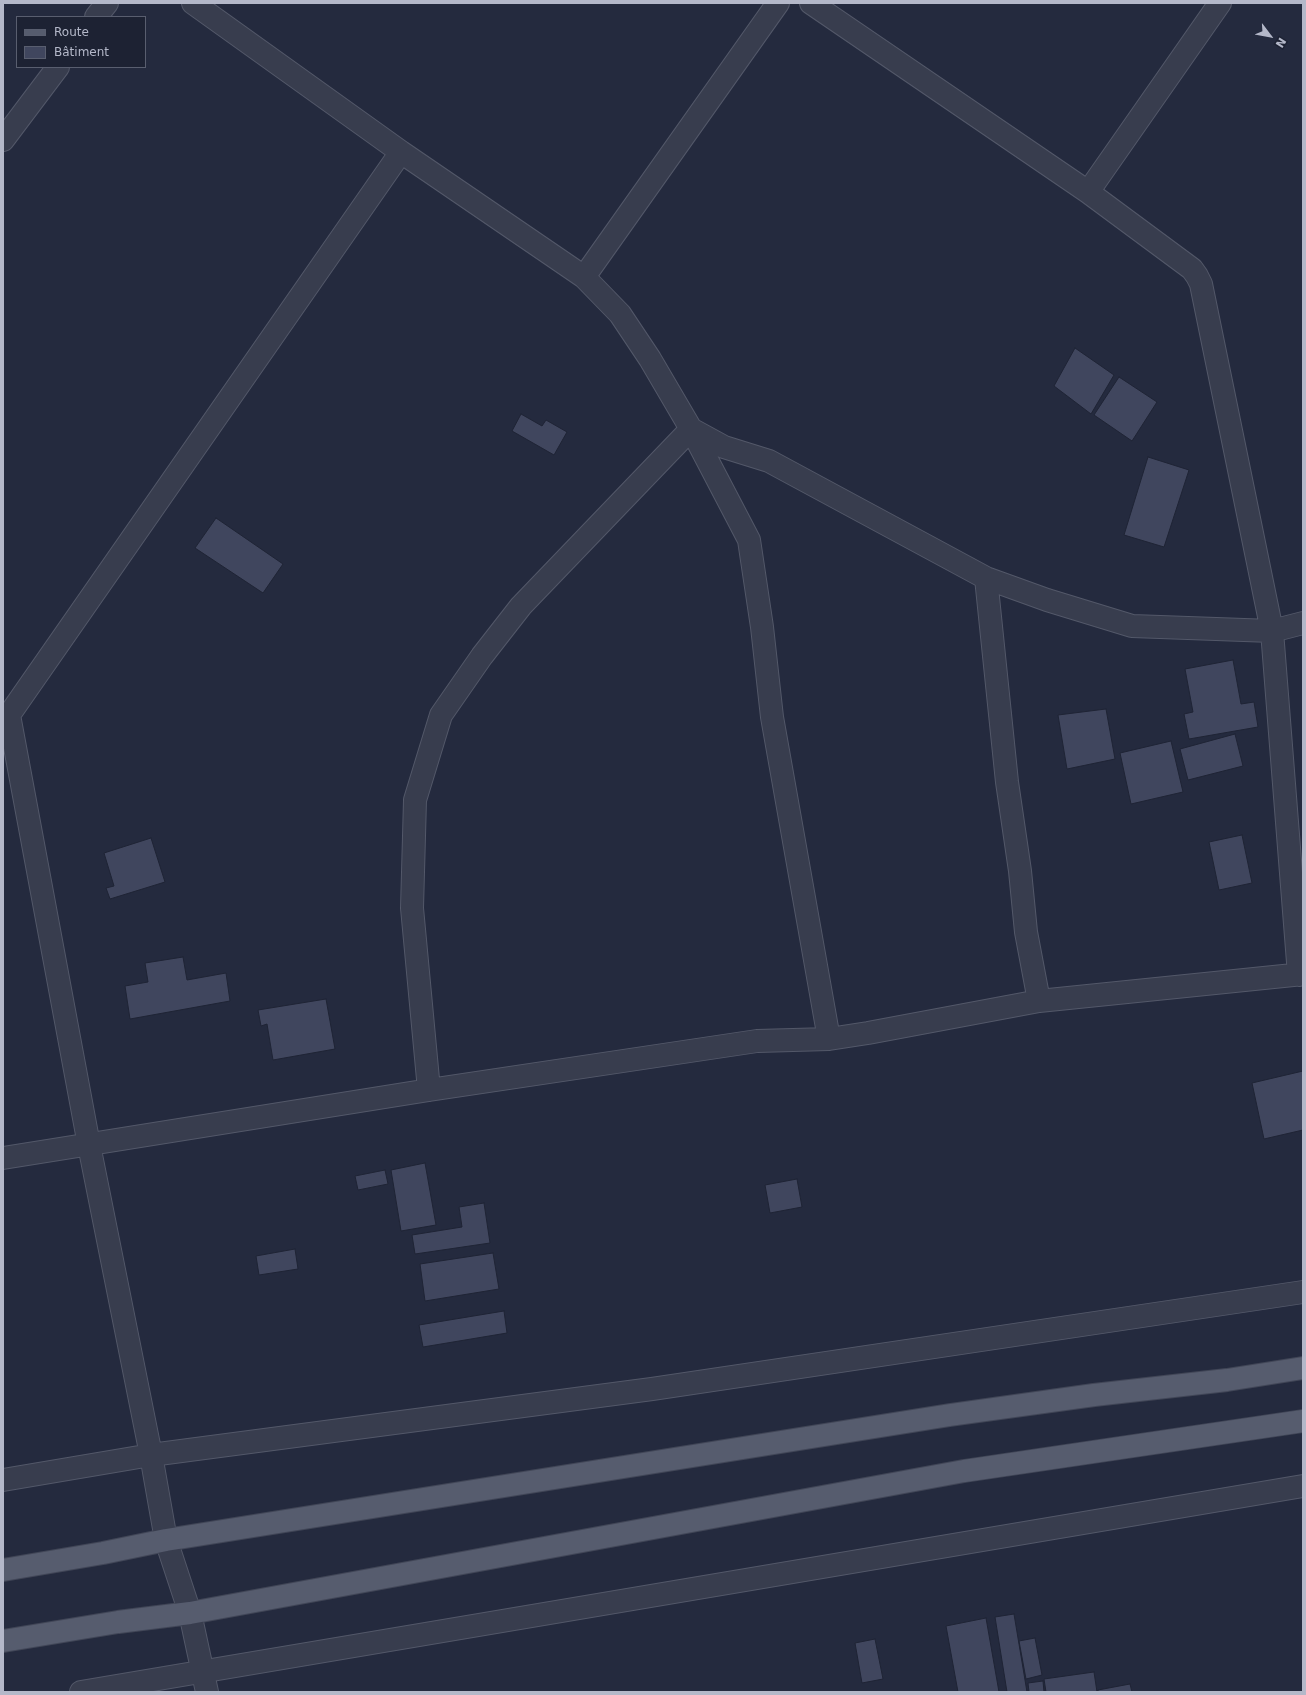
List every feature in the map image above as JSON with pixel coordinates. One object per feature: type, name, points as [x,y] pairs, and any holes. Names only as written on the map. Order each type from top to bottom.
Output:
[{"type":"main road","points":[[3,1570],[103,1553],[166,1540],[950,1415],[1094,1395],[1228,1380],[1303,1368]]},
{"type":"main road","points":[[3,1641],[118,1622],[190,1613],[964,1472],[1303,1421]]},
{"type":"street","points":[[97,16],[107,3]]},
{"type":"street","points":[[193,3],[401,152],[584,277],[620,314],[650,359],[691,429],[749,540],[762,627],[772,717],[829,1039]]},
{"type":"street","points":[[584,277],[778,3]]},
{"type":"street","points":[[3,1158],[429,1090],[757,1041],[829,1039],[1039,1001],[1301,974],[1272,631],[1201,284],[1192,269],[1088,192],[811,3]]},
{"type":"street","points":[[1088,192],[1220,3]]},
{"type":"street","points":[[3,140],[57,68]]},
{"type":"street","points":[[205,1682],[190,1613],[166,1540],[151,1455],[89,1145],[6,713],[401,152]]},
{"type":"street","points":[[691,429],[724,446],[769,461],[986,578],[1047,600],[1132,626],[1272,631],[1303,623]]},
{"type":"street","points":[[429,1090],[412,908],[415,800],[441,715],[482,656],[521,606],[691,429]]},
{"type":"street","points":[[986,578],[1007,782],[1020,871],[1026,932],[1039,1001]]},
{"type":"street","points":[[3,1480],[151,1455],[652,1389],[1303,1292]]},
{"type":"street","points":[[82,1692],[205,1682],[1303,1486]]},
{"type":"building","points":[[1075,348],[1114,375],[1091,414],[1054,386]]},
{"type":"building","points":[[1119,377],[1157,402],[1132,441],[1094,415]]},
{"type":"building","points":[[521,414],[542,426],[546,420],[567,432],[554,455],[512,431]]},
{"type":"building","points":[[1148,457],[1189,470],[1164,547],[1124,535]]},
{"type":"building","points":[[216,518],[283,564],[263,593],[195,548]]},
{"type":"building","points":[[1233,660],[1241,704],[1254,702],[1258,727],[1189,739],[1184,714],[1193,712],[1185,669]]},
{"type":"building","points":[[1106,709],[1115,759],[1067,769],[1058,715]]},
{"type":"building","points":[[1235,734],[1243,766],[1188,780],[1180,749]]},
{"type":"building","points":[[1171,741],[1183,792],[1131,804],[1120,753]]},
{"type":"building","points":[[1242,835],[1252,883],[1219,890],[1209,842]]},
{"type":"building","points":[[151,838],[165,882],[110,899],[106,888],[114,886],[104,853]]},
{"type":"building","points":[[183,957],[187,980],[226,973],[230,1001],[130,1019],[125,986],[148,982],[145,963]]},
{"type":"building","points":[[326,999],[335,1049],[273,1060],[267,1024],[261,1026],[258,1010]]},
{"type":"building","points":[[1303,1071],[1303,1130],[1264,1139],[1252,1083]]},
{"type":"building","points":[[425,1163],[436,1225],[401,1231],[391,1170]]},
{"type":"building","points":[[385,1170],[388,1184],[358,1190],[355,1176]]},
{"type":"building","points":[[797,1179],[802,1207],[770,1213],[765,1185]]},
{"type":"building","points":[[484,1203],[490,1243],[415,1254],[412,1235],[462,1227],[459,1207]]},
{"type":"building","points":[[295,1249],[298,1269],[259,1275],[256,1256]]},
{"type":"building","points":[[493,1253],[499,1289],[425,1301],[420,1264]]},
{"type":"building","points":[[504,1311],[507,1333],[423,1347],[419,1325]]},
{"type":"building","points":[[1014,1614],[1027,1692],[1007,1692],[995,1617]]},
{"type":"building","points":[[986,1618],[999,1692],[958,1692],[946,1626]]},
{"type":"building","points":[[1035,1638],[1042,1675],[1026,1679],[1019,1641]]},
{"type":"building","points":[[875,1639],[883,1679],[862,1683],[855,1643]]},
{"type":"building","points":[[1094,1672],[1097,1692],[1046,1692],[1044,1679]]},
{"type":"building","points":[[1043,1681],[1044,1692],[1029,1692],[1028,1683]]},
{"type":"building","points":[[1130,1684],[1132,1692],[1098,1692],[1098,1690]]}]
